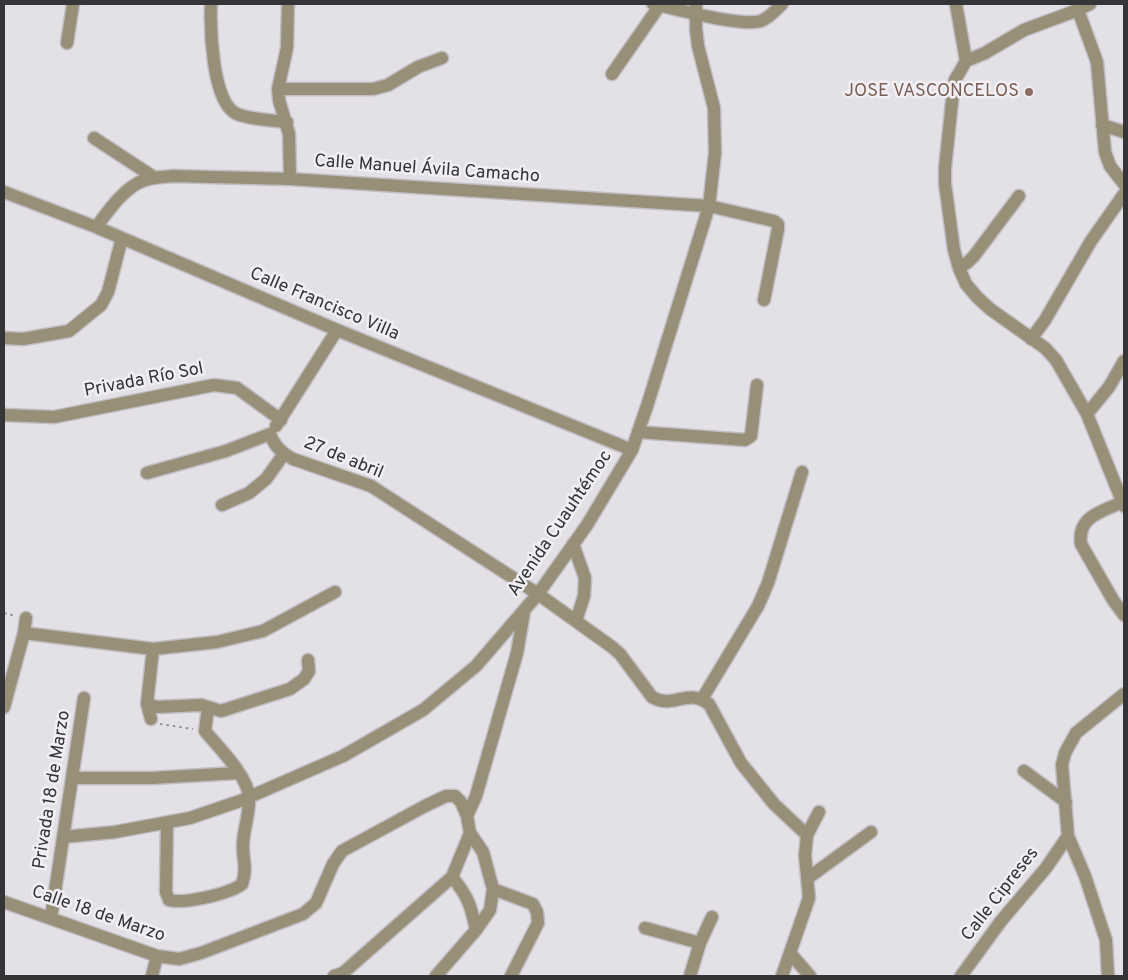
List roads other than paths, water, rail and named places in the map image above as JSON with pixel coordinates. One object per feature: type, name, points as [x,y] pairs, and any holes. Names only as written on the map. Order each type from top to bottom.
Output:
[{"type":"street","points":[[67,43],[73,4]]},
{"type":"street","points":[[211,4],[212,50],[220,93],[226,106],[235,113],[248,117],[287,122]]},
{"type":"street","points":[[288,4],[287,48],[278,89],[279,100],[287,122],[291,144],[290,179]]},
{"type":"street","points":[[612,74],[657,5],[696,9],[750,23],[763,20],[782,4]]},
{"type":"street","points":[[956,4],[966,61]]},
{"type":"street","points":[[1124,184],[1110,166],[1105,152],[1097,62],[1084,7],[1024,30],[986,53],[966,61],[955,80],[944,168],[954,250],[959,268],[966,284],[977,297],[990,309],[1045,348],[1056,360],[1087,414],[1123,504],[1088,519],[1081,529],[1080,544],[1124,615]]},
{"type":"street","name":"Avenida Cuauhtémoc","points":[[63,837],[116,832],[167,823],[215,811],[343,756],[423,710],[476,666],[538,594],[573,544],[632,450],[709,206],[715,153],[714,108],[698,46],[696,9]]},
{"type":"street","points":[[278,89],[373,89],[388,85],[418,67],[442,58]]},
{"type":"street","points":[[1102,125],[1124,132]]},
{"type":"street","points":[[94,138],[155,178]]},
{"type":"street","name":"Calle Manuel Ávila Camacho","points":[[96,227],[125,192],[139,182],[173,176],[290,179],[709,206],[774,221],[778,224],[764,300]]},
{"type":"street","name":"Calle Francisco Villa","points":[[4,192],[96,227],[337,330],[632,450]]},
{"type":"street","points":[[1031,339],[1045,320],[1091,241],[1124,194]]},
{"type":"street","points":[[959,268],[974,256],[1019,196]]},
{"type":"street","points":[[4,338],[23,340],[69,331],[101,306],[108,292],[122,238]]},
{"type":"street","points":[[147,473],[194,461],[270,434],[281,420],[337,330]]},
{"type":"street","points":[[1087,414],[1109,387],[1124,361]]},
{"type":"street","name":"Privada Río Sol","points":[[4,415],[54,417],[214,385],[237,388],[281,420]]},
{"type":"street","points":[[638,432],[745,440],[751,436],[757,385]]},
{"type":"street","name":"27 de abril","points":[[270,434],[274,445],[284,454],[293,459],[371,486],[538,594],[620,654],[652,697],[665,702],[671,702],[688,696],[702,699]]},
{"type":"street","points":[[222,505],[249,493],[266,479],[284,454]]},
{"type":"street","points":[[802,472],[768,583],[758,606],[702,699],[709,704],[716,715],[740,763],[774,804],[806,836]]},
{"type":"street","points":[[573,544],[585,578],[584,596],[576,621]]},
{"type":"street","points":[[24,633],[153,649],[216,642],[263,631],[335,592]]},
{"type":"street","points":[[436,976],[476,930],[490,910],[493,889],[483,852],[470,833],[467,816],[476,796],[516,653],[525,610]]},
{"type":"street","points":[[4,707],[24,633],[26,618]]},
{"type":"street","points":[[151,720],[147,704],[153,649]]},
{"type":"street","points":[[147,704],[157,707],[200,705],[221,711],[290,689],[304,678],[309,671],[308,660]]},
{"type":"street","points":[[1108,976],[1106,940],[1085,876],[1068,836],[1062,766],[1065,753],[1076,732],[1124,694]]},
{"type":"street","name":"Privada 18 de Marzo","points":[[51,918],[84,698]]},
{"type":"street","points":[[167,823],[166,892],[169,900],[195,899],[230,890],[242,884],[246,862],[243,834],[249,797],[246,785],[238,772],[205,731],[208,707]]},
{"type":"street","points":[[1024,771],[1066,802]]},
{"type":"street","points":[[72,778],[152,778],[238,772]]},
{"type":"street","name":"Calle 18 de Marzo","points":[[4,902],[157,956],[179,959],[201,953],[303,914],[316,903],[333,864],[342,851],[425,806],[446,796],[454,796],[460,802],[467,816]]},
{"type":"street","points":[[782,976],[809,898],[805,855],[806,836],[819,812]]},
{"type":"street","points":[[808,878],[871,832]]},
{"type":"street","points":[[334,976],[343,973],[452,877],[470,833]]},
{"type":"street","name":"Calle Cipreses","points":[[961,976],[1001,920],[1046,868],[1068,836]]},
{"type":"street","points":[[452,877],[463,890],[470,905],[476,930]]},
{"type":"street","points":[[493,889],[533,904],[537,912],[538,923],[511,976]]},
{"type":"street","points":[[690,976],[700,943],[712,917]]},
{"type":"street","points":[[645,928],[700,943]]},
{"type":"street","points":[[790,953],[810,976]]},
{"type":"street","points":[[152,976],[157,956]]},
{"type":"place","name":"JOSE VASCONCELOS","points":[[1029,92]]}]
